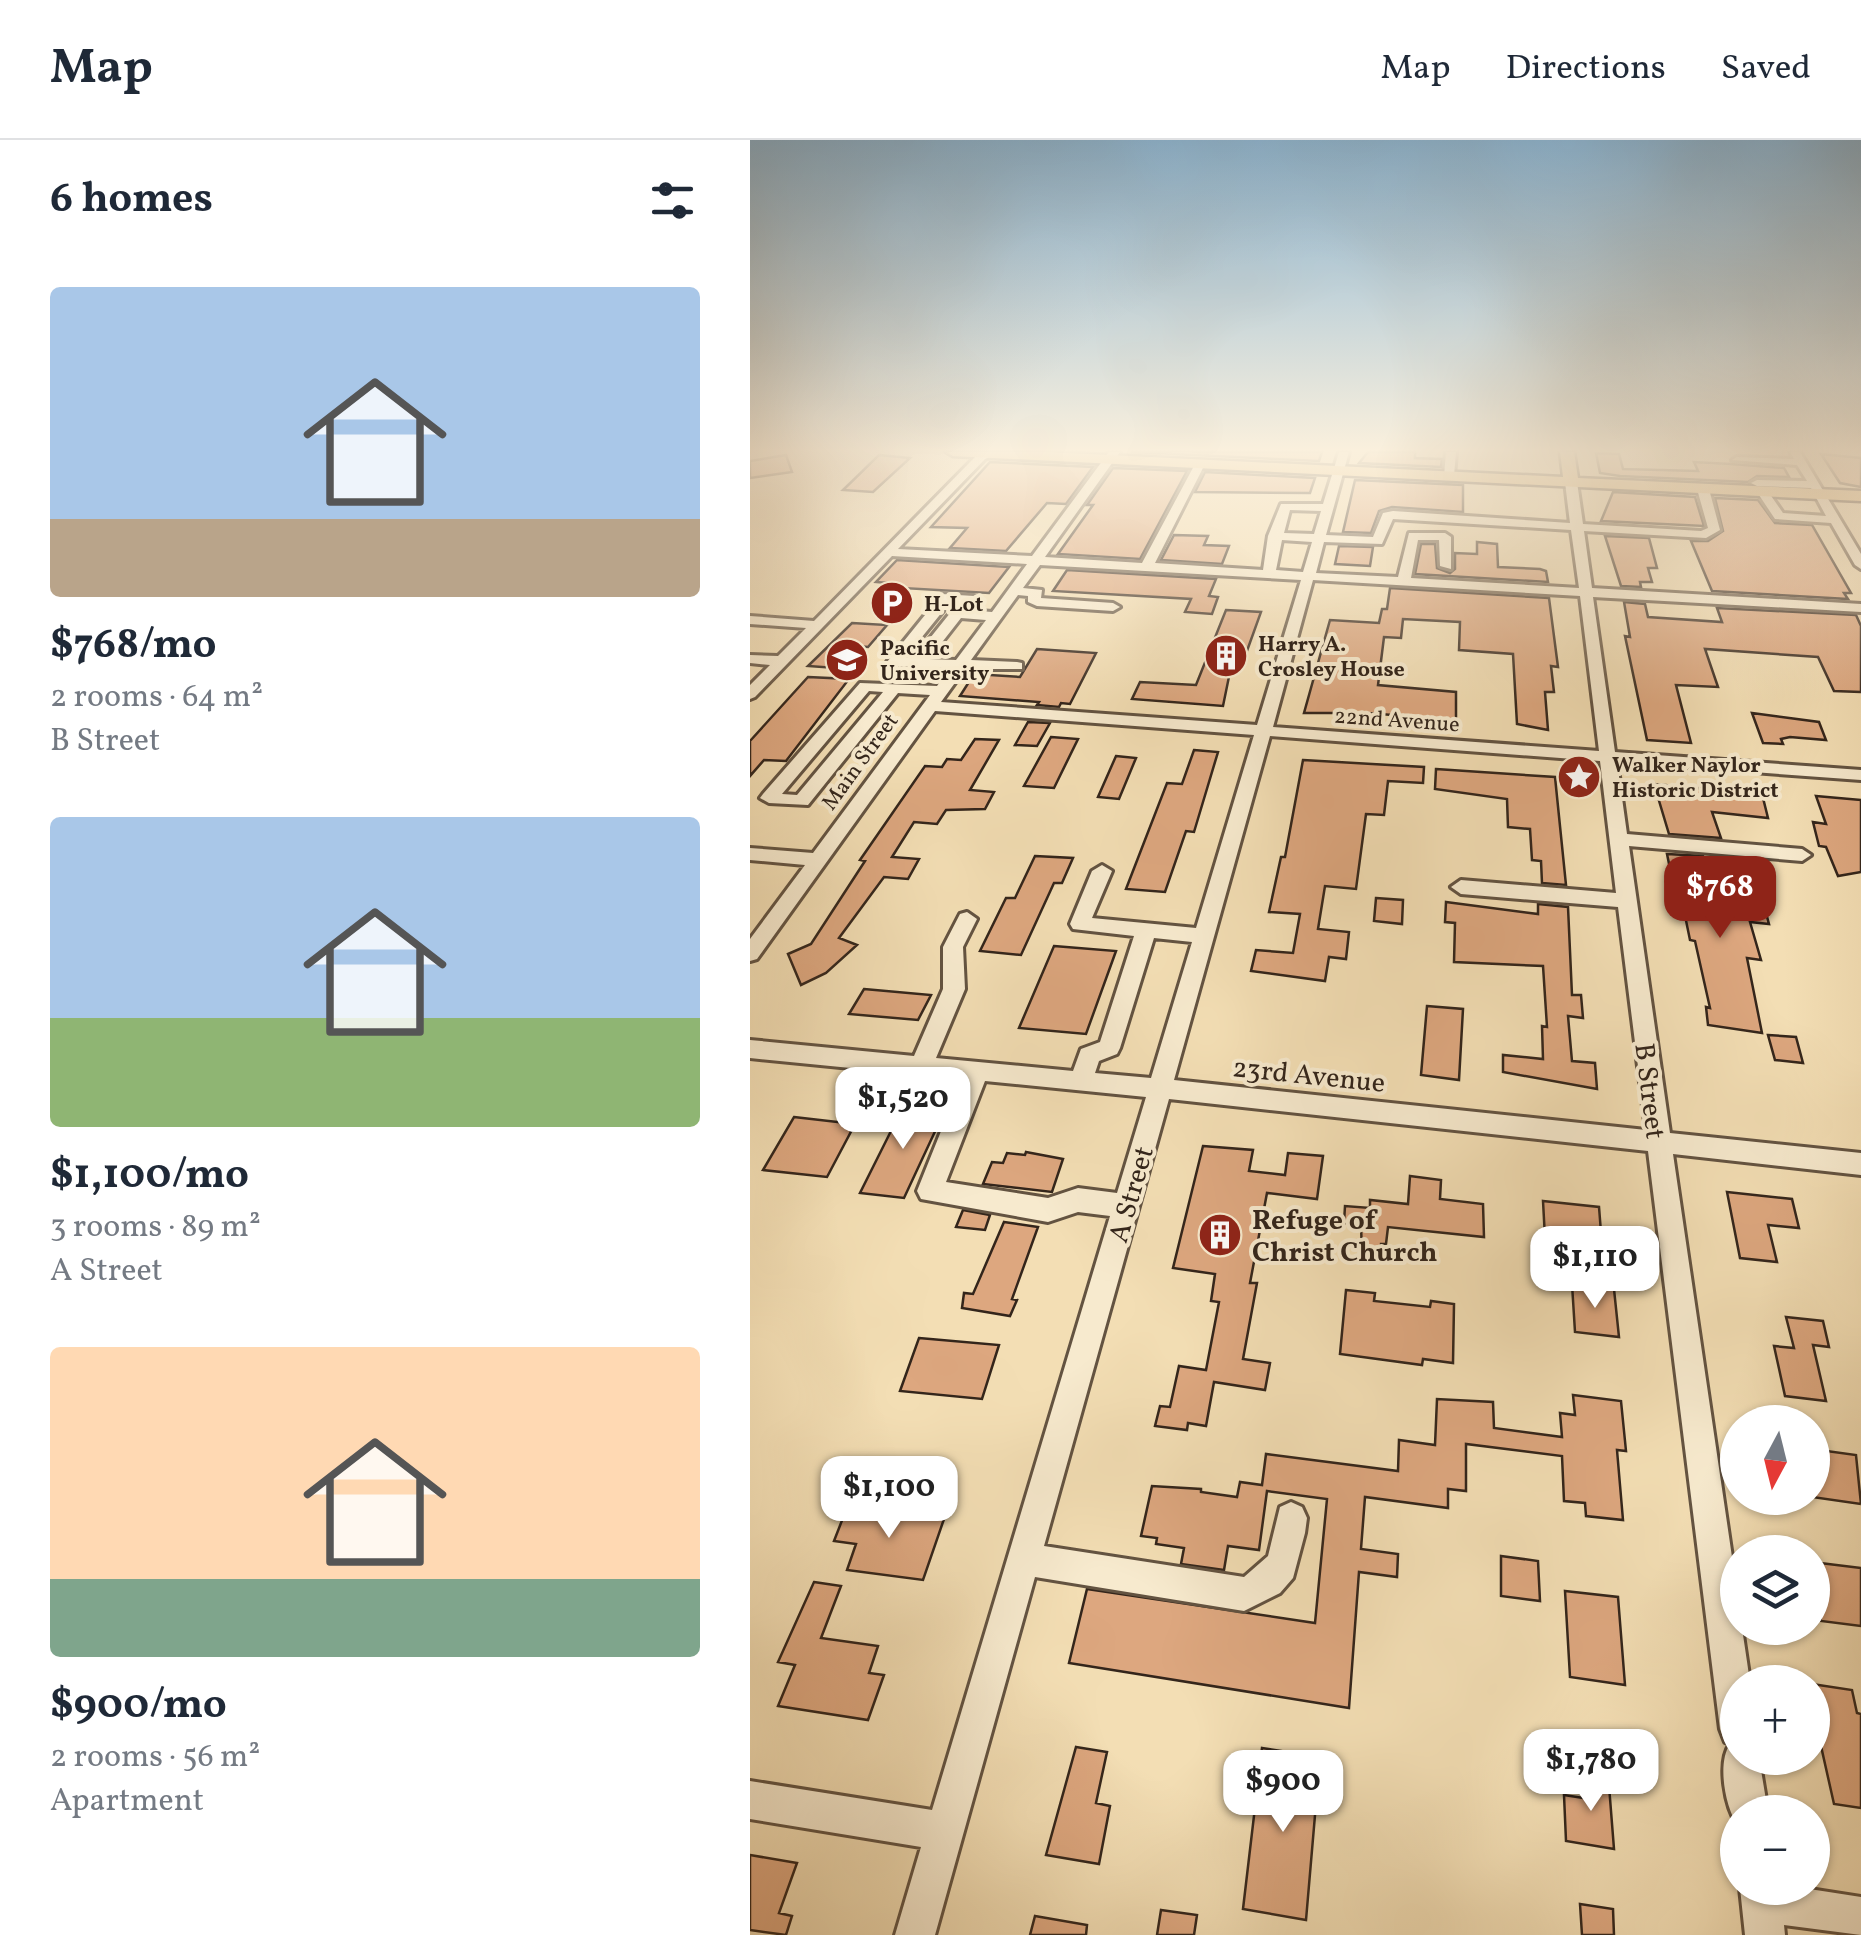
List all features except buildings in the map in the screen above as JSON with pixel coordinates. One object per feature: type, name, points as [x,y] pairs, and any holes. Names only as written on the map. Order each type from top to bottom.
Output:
[{"type":"street","points":[[750,694],[904,536]]},
{"type":"street","name":"Main Street","points":[[750,954],[1054,536]]},
{"type":"street","points":[[1146,566],[1163,536]]},
{"type":"street","points":[[1269,574],[1277,545],[1274,536],[1378,542],[1380,536]]},
{"type":"street","points":[[1404,582],[1413,536],[1445,537],[1446,566]]},
{"type":"street","name":"B Street","points":[[1579,536],[1729,1665]]},
{"type":"street","points":[[1844,536],[1861,564]]},
{"type":"street","name":"A Street","points":[[915,1935],[1319,538]]},
{"type":"street","points":[[888,552],[1861,608]]},
{"type":"street","points":[[1064,562],[1033,598],[1037,602],[1114,607]]},
{"type":"street","points":[[1013,591],[1044,583]]},
{"type":"street","points":[[946,598],[969,599],[957,614],[918,663],[894,662],[946,598]]},
{"type":"street","points":[[957,614],[995,616]]},
{"type":"street","points":[[750,620],[818,625]]},
{"type":"street","points":[[750,659],[782,660]]},
{"type":"street","points":[[920,660],[1017,666]]},
{"type":"street","points":[[894,688],[802,801],[769,798],[865,686],[940,691]]},
{"type":"street","name":"22nd Avenue","points":[[930,706],[1861,775]]},
{"type":"street","points":[[1619,839],[1802,855]]},
{"type":"street","points":[[750,854],[818,860]]},
{"type":"street","points":[[1102,871],[1080,924],[1204,936]]},
{"type":"street","points":[[1461,886],[1626,901]]},
{"type":"street","points":[[921,1065],[954,989],[954,947],[967,919]]},
{"type":"street","points":[[1080,1080],[1089,1055],[1109,1048],[1146,931]]},
{"type":"street","name":"23rd Avenue","points":[[750,1049],[1160,1088],[1861,1164]]},
{"type":"street","points":[[977,1071],[930,1191],[1048,1210],[1078,1200],[1126,1206]]},
{"type":"street","points":[[1024,1560],[1244,1594],[1271,1584],[1285,1560],[1291,1518]]},
{"type":"street","points":[[750,1800],[945,1832]]},
{"type":"street","points":[[1762,1908],[1861,1917]]},
{"type":"place","name":"H-Lot","points":[[892,603]]},
{"type":"place","name":"Harry A. Crosley House","points":[[1226,656]]},
{"type":"place","name":"Pacific University","points":[[847,660]]},
{"type":"place","name":"Walker Naylor Historic District","points":[[1579,777]]},
{"type":"place","name":"Refuge of Christ Church","points":[[1220,1235]]}]
